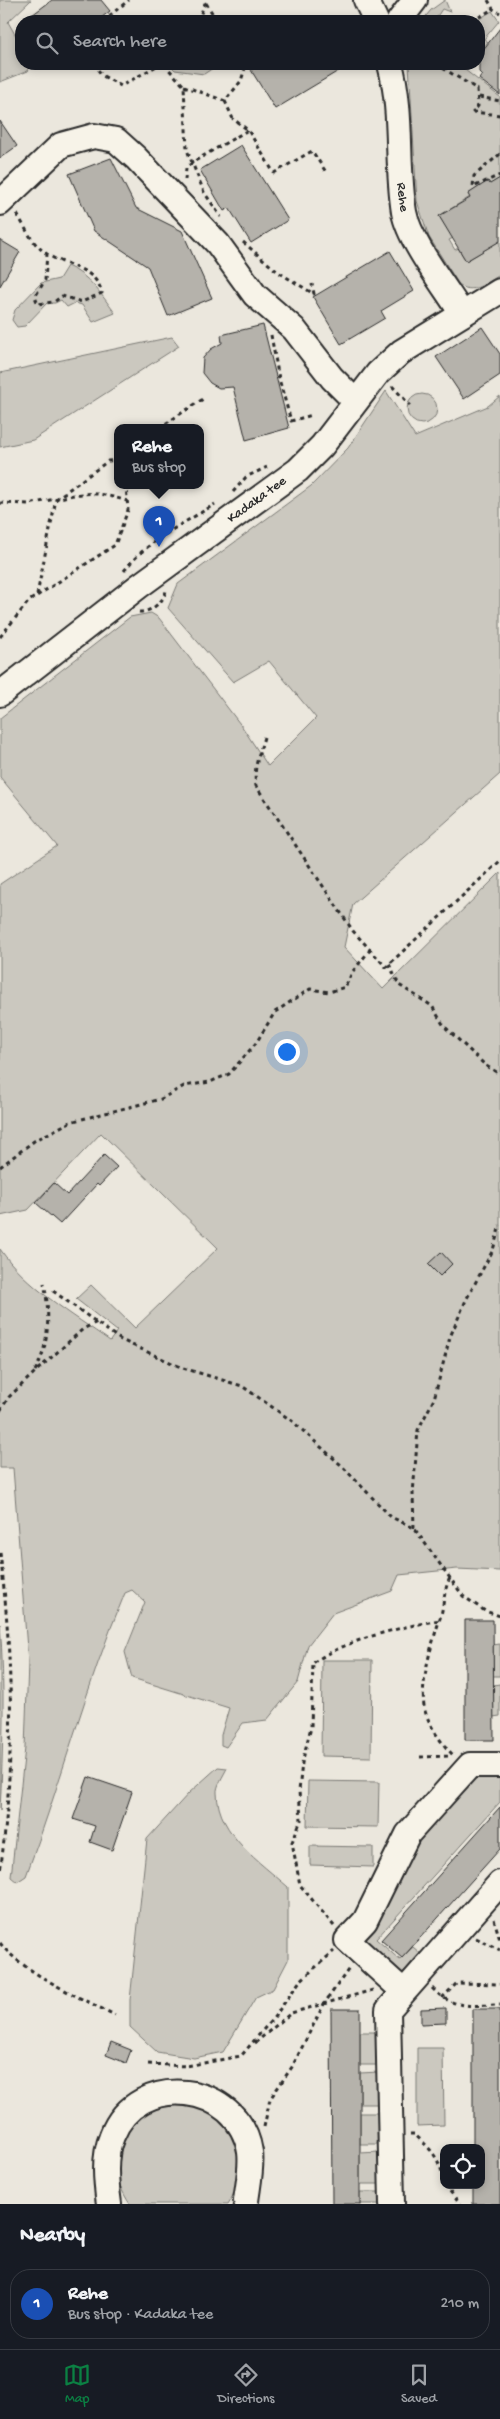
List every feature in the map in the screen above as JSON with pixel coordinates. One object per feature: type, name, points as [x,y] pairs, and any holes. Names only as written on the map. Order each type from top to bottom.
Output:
[{"type":"street","points":[[366,0],[373,15]]},
{"type":"street","points":[[404,15],[415,0]]},
{"type":"street","name":"Rehe","points":[[391,70],[399,120],[404,213],[414,237],[462,314]]},
{"type":"street","points":[[3,201],[61,145],[94,136],[116,140],[136,158],[218,244],[255,295],[294,329],[332,378],[355,401]]},
{"type":"street","name":"Kadaka tee","points":[[0,694],[139,586],[298,470],[322,446],[355,401],[378,374],[401,352],[500,291]]},
{"type":"street","points":[[405,1983],[353,1946],[408,1834],[470,1766],[500,1765]]},
{"type":"street","points":[[392,2204],[388,2010],[405,1983],[500,1883]]},
{"type":"street","points":[[109,2204],[107,2190],[108,2150],[119,2122],[140,2102],[152,2096],[182,2091],[212,2100],[236,2119],[250,2150],[251,2166],[246,2201]]},
{"type":"path","points":[[110,15],[129,0]]},
{"type":"path","points":[[488,0],[493,9],[500,13]]},
{"type":"path","points":[[200,15],[204,1]]},
{"type":"path","points":[[204,1],[213,15]]},
{"type":"path","points":[[482,15],[493,9]]},
{"type":"path","points":[[98,70],[104,76],[121,86],[149,70]]},
{"type":"path","points":[[169,70],[184,86],[225,101],[233,119],[248,130],[274,173],[312,151],[326,172]]},
{"type":"path","points":[[225,101],[241,81],[245,70]]},
{"type":"path","points":[[447,70],[477,88],[478,106],[473,112],[500,116]]},
{"type":"path","points":[[184,86],[185,140],[204,192],[226,223]]},
{"type":"path","points":[[479,97],[500,101]]},
{"type":"path","points":[[180,205],[188,194],[184,173],[193,162],[248,130]]},
{"type":"path","points":[[500,154],[474,176],[472,187],[500,175]]},
{"type":"path","points":[[3,201],[31,240],[47,254],[65,263],[84,269],[98,282],[102,293],[82,302],[62,296],[54,302],[38,304],[35,297],[45,280],[47,254]]},
{"type":"path","points":[[238,236],[266,263],[314,294],[312,284]]},
{"type":"path","points":[[269,329],[278,379],[291,421],[312,414]]},
{"type":"path","points":[[388,382],[410,405]]},
{"type":"path","points":[[165,424],[203,400]]},
{"type":"path","points":[[37,596],[56,499],[108,461],[114,460]]},
{"type":"path","points":[[232,493],[254,471],[275,466]]},
{"type":"path","points":[[0,636],[29,601],[115,545],[128,510],[126,489]]},
{"type":"path","points":[[0,503],[28,504],[81,492],[101,493],[128,501]]},
{"type":"path","points":[[120,577],[131,562],[164,537],[217,502]]},
{"type":"path","points":[[264,738],[256,761],[254,773],[256,786],[353,931],[386,967],[500,861]]},
{"type":"path","points":[[0,1167],[34,1142],[70,1122],[161,1099],[184,1086],[210,1082],[229,1074],[256,1043],[275,1012],[310,989],[329,992],[345,987],[353,971],[370,950]]},
{"type":"path","points":[[389,964],[400,985],[432,1006],[444,1026],[486,1066],[500,1074]]},
{"type":"path","points":[[414,1528],[413,1494],[418,1430],[434,1399],[450,1337],[466,1300],[493,1250],[500,1225]]},
{"type":"path","points":[[33,1374],[45,1348],[48,1306],[44,1283]]},
{"type":"path","points":[[53,1291],[121,1340],[183,1368],[242,1386],[292,1421],[341,1464],[391,1517],[414,1528],[463,1596],[485,1611],[500,1616]]},
{"type":"path","points":[[0,1412],[9,1397],[33,1374],[83,1329],[97,1322]]},
{"type":"path","points":[[0,1553],[5,1595],[10,1702],[7,1824],[0,1872]]},
{"type":"path","points":[[450,1578],[431,1653],[424,1700],[426,1713],[433,1729],[440,1742],[454,1756]]},
{"type":"path","points":[[353,1946],[300,1885],[292,1842],[300,1820],[299,1791],[302,1763],[311,1727],[313,1663],[330,1650],[413,1624],[440,1620]]},
{"type":"path","points":[[0,1943],[7,1952],[46,1979],[115,2015]]},
{"type":"path","points":[[263,2130],[270,2099],[292,2066],[353,1946]]},
{"type":"path","points":[[241,2056],[275,2016],[300,1981],[353,1946]]},
{"type":"path","points":[[148,2064],[187,2066],[241,2056],[291,2013],[405,1983],[456,2005],[500,2006]]},
{"type":"path","points":[[442,1998],[457,1983],[500,1984]]},
{"type":"path","points":[[433,2151],[440,2165]]},
{"type":"path","points":[[448,2189],[460,2204]]},
{"type":"shaded area","points":[[0,0],[31,0],[8,22],[15,34],[15,70],[29,70],[0,82]]},
{"type":"shaded area","points":[[445,0],[450,12],[442,9],[438,15],[427,15]]},
{"type":"shaded area","points":[[492,11],[499,21],[485,38],[485,15]]},
{"type":"shaded area","points":[[175,70],[210,70],[204,74]]},
{"type":"shaded area","points":[[409,70],[465,70],[500,97],[500,178],[490,184],[488,181],[468,194],[470,197],[439,216],[453,238],[449,240],[455,250],[458,248],[466,261],[500,241],[500,275],[474,288],[468,289],[458,283],[429,237],[417,201]]},
{"type":"shaded area","points":[[67,266],[82,274],[115,313],[93,322],[82,305],[75,303],[67,307],[61,300],[55,303],[47,303],[25,326],[17,327],[12,320],[15,310],[41,283],[59,279]]},
{"type":"shaded area","points":[[172,337],[179,346],[33,440],[0,447],[0,373]]},
{"type":"shaded area","points":[[386,391],[415,437],[488,406],[500,396],[500,774],[353,904],[344,947],[383,989],[500,873],[500,1571],[457,1569],[399,1575],[392,1591],[333,1613],[308,1645],[298,1682],[267,1720],[243,1723],[226,1747],[221,1745],[221,1735],[229,1708],[132,1678],[125,1652],[145,1602],[132,1590],[125,1593],[98,1663],[26,1876],[17,1882],[11,1877],[25,1748],[28,1662],[13,1468],[0,1468],[0,1249],[23,1276],[51,1300],[110,1341],[117,1331],[76,1299],[91,1285],[135,1328],[218,1248],[101,1133],[28,1210],[0,1216],[0,884],[57,846],[0,777],[0,718],[130,617],[151,613],[159,618],[243,728],[268,766],[316,718],[269,661],[233,682],[168,608],[178,584],[311,486],[348,448]]},
{"type":"shaded area","points":[[422,394],[432,399],[437,409],[432,419],[422,424],[412,419],[407,409],[412,399]]},
{"type":"shaded area","points":[[0,1624],[3,1718],[0,1811]]},
{"type":"shaded area","points":[[500,1644],[500,1676],[493,1676],[493,1645]]},
{"type":"shaded area","points":[[322,1660],[372,1660],[371,1757],[321,1756]]},
{"type":"shaded area","points":[[500,1684],[500,1716],[493,1717],[493,1685]]},
{"type":"shaded area","points":[[218,1767],[227,1768],[217,1790],[219,1808],[225,1822],[242,1846],[288,1887],[288,1960],[273,1989],[256,1997],[223,2052],[194,2058],[157,2052],[130,2027],[130,2000],[147,1839],[189,1793]]},
{"type":"shaded area","points":[[474,1778],[500,1778],[500,1802],[376,1939],[400,1960],[413,1947],[420,1953],[400,1976],[368,1952],[365,1940],[377,1923],[403,1858]]},
{"type":"shaded area","points":[[308,1781],[379,1782],[378,1827],[307,1826]]},
{"type":"shaded area","points":[[310,1846],[373,1847],[373,1867],[310,1865]]},
{"type":"shaded area","points":[[360,2032],[378,2032],[379,2065],[360,2065]]},
{"type":"shaded area","points":[[417,2048],[443,2048],[444,2125],[417,2126]]},
{"type":"shaded area","points":[[379,2072],[379,2104],[360,2104],[360,2073]]},
{"type":"shaded area","points":[[178,2102],[215,2114],[231,2130],[239,2153],[239,2168],[236,2187],[228,2204],[130,2204],[120,2186],[116,2169],[117,2153],[122,2139],[131,2126],[144,2115],[159,2107]]},
{"type":"shaded area","points":[[360,2113],[379,2113],[379,2144],[360,2144]]},
{"type":"shaded area","points":[[379,2152],[380,2184],[360,2184],[360,2153]]},
{"type":"shaded area","points":[[360,2192],[380,2192],[380,2204],[360,2204]]},
{"type":"building","points":[[52,0],[101,0],[110,11],[105,15],[32,15]]},
{"type":"building","points":[[500,28],[500,95],[479,79],[482,75],[479,70],[485,70],[485,47]]},
{"type":"building","points":[[251,70],[340,70],[275,109]]},
{"type":"building","points":[[0,121],[17,146],[0,158]]},
{"type":"building","points":[[241,145],[288,220],[251,243],[229,208],[224,211],[200,170]]},
{"type":"building","points":[[111,158],[136,208],[182,231],[212,298],[168,316],[148,267],[94,231],[69,174]]},
{"type":"building","points":[[500,178],[500,241],[466,261],[439,216],[470,198],[468,194],[488,181],[490,184]]},
{"type":"building","points":[[0,240],[20,252],[0,286]]},
{"type":"building","points":[[390,251],[414,291],[381,311],[385,318],[341,344],[313,297]]},
{"type":"building","points":[[263,325],[289,428],[246,440],[233,387],[219,388],[210,383],[202,373],[203,358],[211,349],[222,343],[221,335]]},
{"type":"building","points":[[482,327],[500,354],[500,375],[464,399],[436,357]]},
{"type":"building","points":[[104,1155],[117,1167],[99,1186],[97,1184],[60,1224],[36,1203],[54,1183],[67,1195]]},
{"type":"building","points":[[441,1252],[452,1264],[440,1276],[428,1264]]},
{"type":"building","points":[[465,1620],[493,1620],[494,1740],[465,1740]]},
{"type":"building","points":[[88,1777],[132,1792],[112,1850],[90,1842],[95,1826],[73,1819]]},
{"type":"building","points":[[500,1807],[500,1849],[402,1958],[381,1940]]},
{"type":"building","points":[[446,2008],[446,2023],[421,2024],[421,2009]]},
{"type":"building","points":[[331,2009],[360,2009],[360,2204],[332,2204]]},
{"type":"building","points":[[473,2009],[500,2009],[500,2204],[473,2204],[473,2189],[485,2189],[485,2144],[473,2144]]},
{"type":"building","points":[[111,2042],[131,2050],[126,2063],[106,2055]]},
{"type":"place","name":"Rehe","points":[[159,547]]}]
